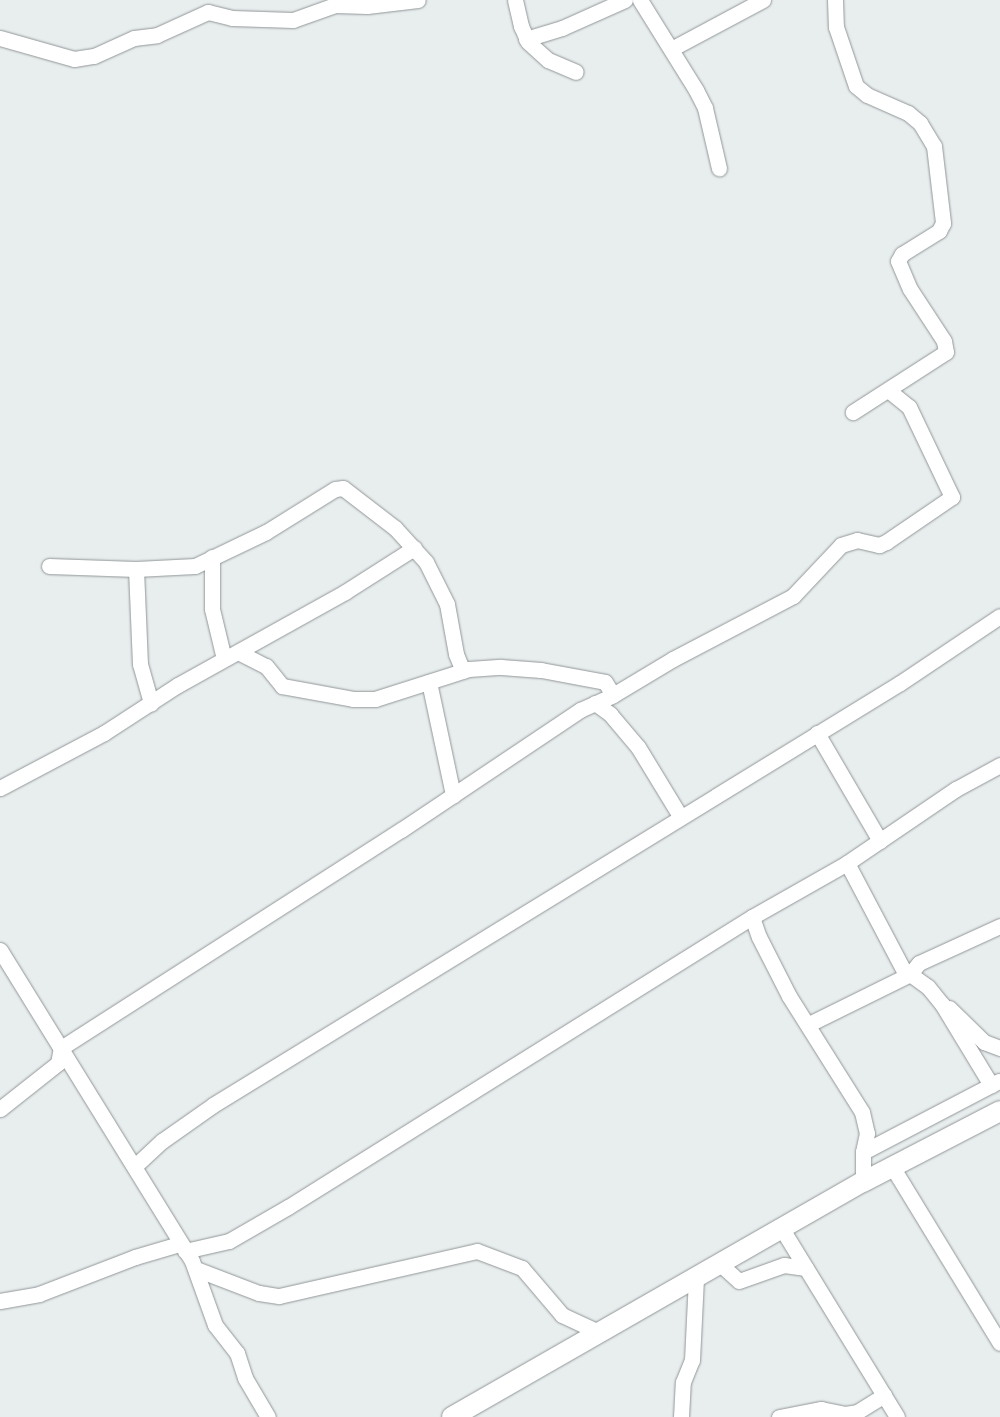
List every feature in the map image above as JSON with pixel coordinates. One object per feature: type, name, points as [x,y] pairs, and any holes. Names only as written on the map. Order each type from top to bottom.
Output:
[{"type":"main road","points":[[452,1417],[863,1182],[1000,1111]]},
{"type":"street","points":[[0,38],[74,59],[94,56],[134,38],[157,35],[208,12],[232,18],[293,20],[335,5],[367,6],[418,0]]},
{"type":"street","points":[[515,0],[526,39],[548,60],[576,72]]},
{"type":"street","points":[[526,39],[562,28],[625,0]]},
{"type":"street","points":[[640,0],[673,48],[704,108],[719,168]]},
{"type":"street","points":[[673,48],[763,0]]},
{"type":"street","points":[[835,0],[836,27],[856,86],[867,94],[908,113],[920,124],[934,146],[943,223],[939,231],[902,254],[898,261],[910,289],[947,350],[943,356],[854,412]]},
{"type":"street","points":[[0,1109],[58,1063],[61,1048],[580,710],[613,696],[673,659],[793,596],[841,545],[857,540],[879,544],[886,542],[952,497],[909,407],[888,390]]},
{"type":"street","points":[[49,566],[184,569],[266,532],[339,488],[348,490],[414,548],[426,562],[447,604],[456,654],[463,671]]},
{"type":"street","points":[[0,788],[104,733],[224,659],[345,592],[414,548]]},
{"type":"street","points":[[212,557],[212,609],[224,659]]},
{"type":"street","points":[[136,569],[140,664],[151,704]]},
{"type":"street","points":[[136,1166],[162,1141],[213,1105],[473,947],[680,816],[900,683],[1000,616]]},
{"type":"street","points":[[238,652],[266,666],[282,686],[353,699],[375,699],[463,671],[501,667],[541,670],[605,682],[613,696]]},
{"type":"street","points":[[429,682],[453,794]]},
{"type":"street","points":[[595,703],[610,714],[628,734],[680,816]]},
{"type":"street","points":[[817,733],[880,841]]},
{"type":"street","points":[[0,1301],[39,1294],[135,1257],[182,1248],[219,1245],[259,1224],[752,917],[846,863],[956,789],[1000,765]]},
{"type":"street","points":[[846,863],[908,974],[928,987],[938,999],[995,1082],[863,1152]]},
{"type":"street","points":[[752,917],[789,996],[809,1024],[862,1112],[867,1133],[863,1152],[863,1182]]},
{"type":"street","points":[[809,1024],[908,974],[919,963],[1000,926]]},
{"type":"street","points":[[0,950],[136,1166],[182,1248],[196,1269],[215,1325],[237,1353],[245,1378],[268,1417]]},
{"type":"street","points":[[938,999],[984,1042],[1000,1048]]},
{"type":"street","points":[[893,1168],[998,1335]]},
{"type":"street","points":[[782,1229],[898,1417]]},
{"type":"street","points":[[196,1269],[259,1293],[279,1296],[477,1251],[522,1268],[562,1315],[598,1332]]},
{"type":"street","points":[[720,1264],[739,1281],[784,1265],[806,1268]]},
{"type":"street","points":[[681,1417],[683,1382],[692,1360],[696,1278]]},
{"type":"street","points":[[779,1417],[821,1409],[845,1414],[856,1412],[884,1395]]}]
